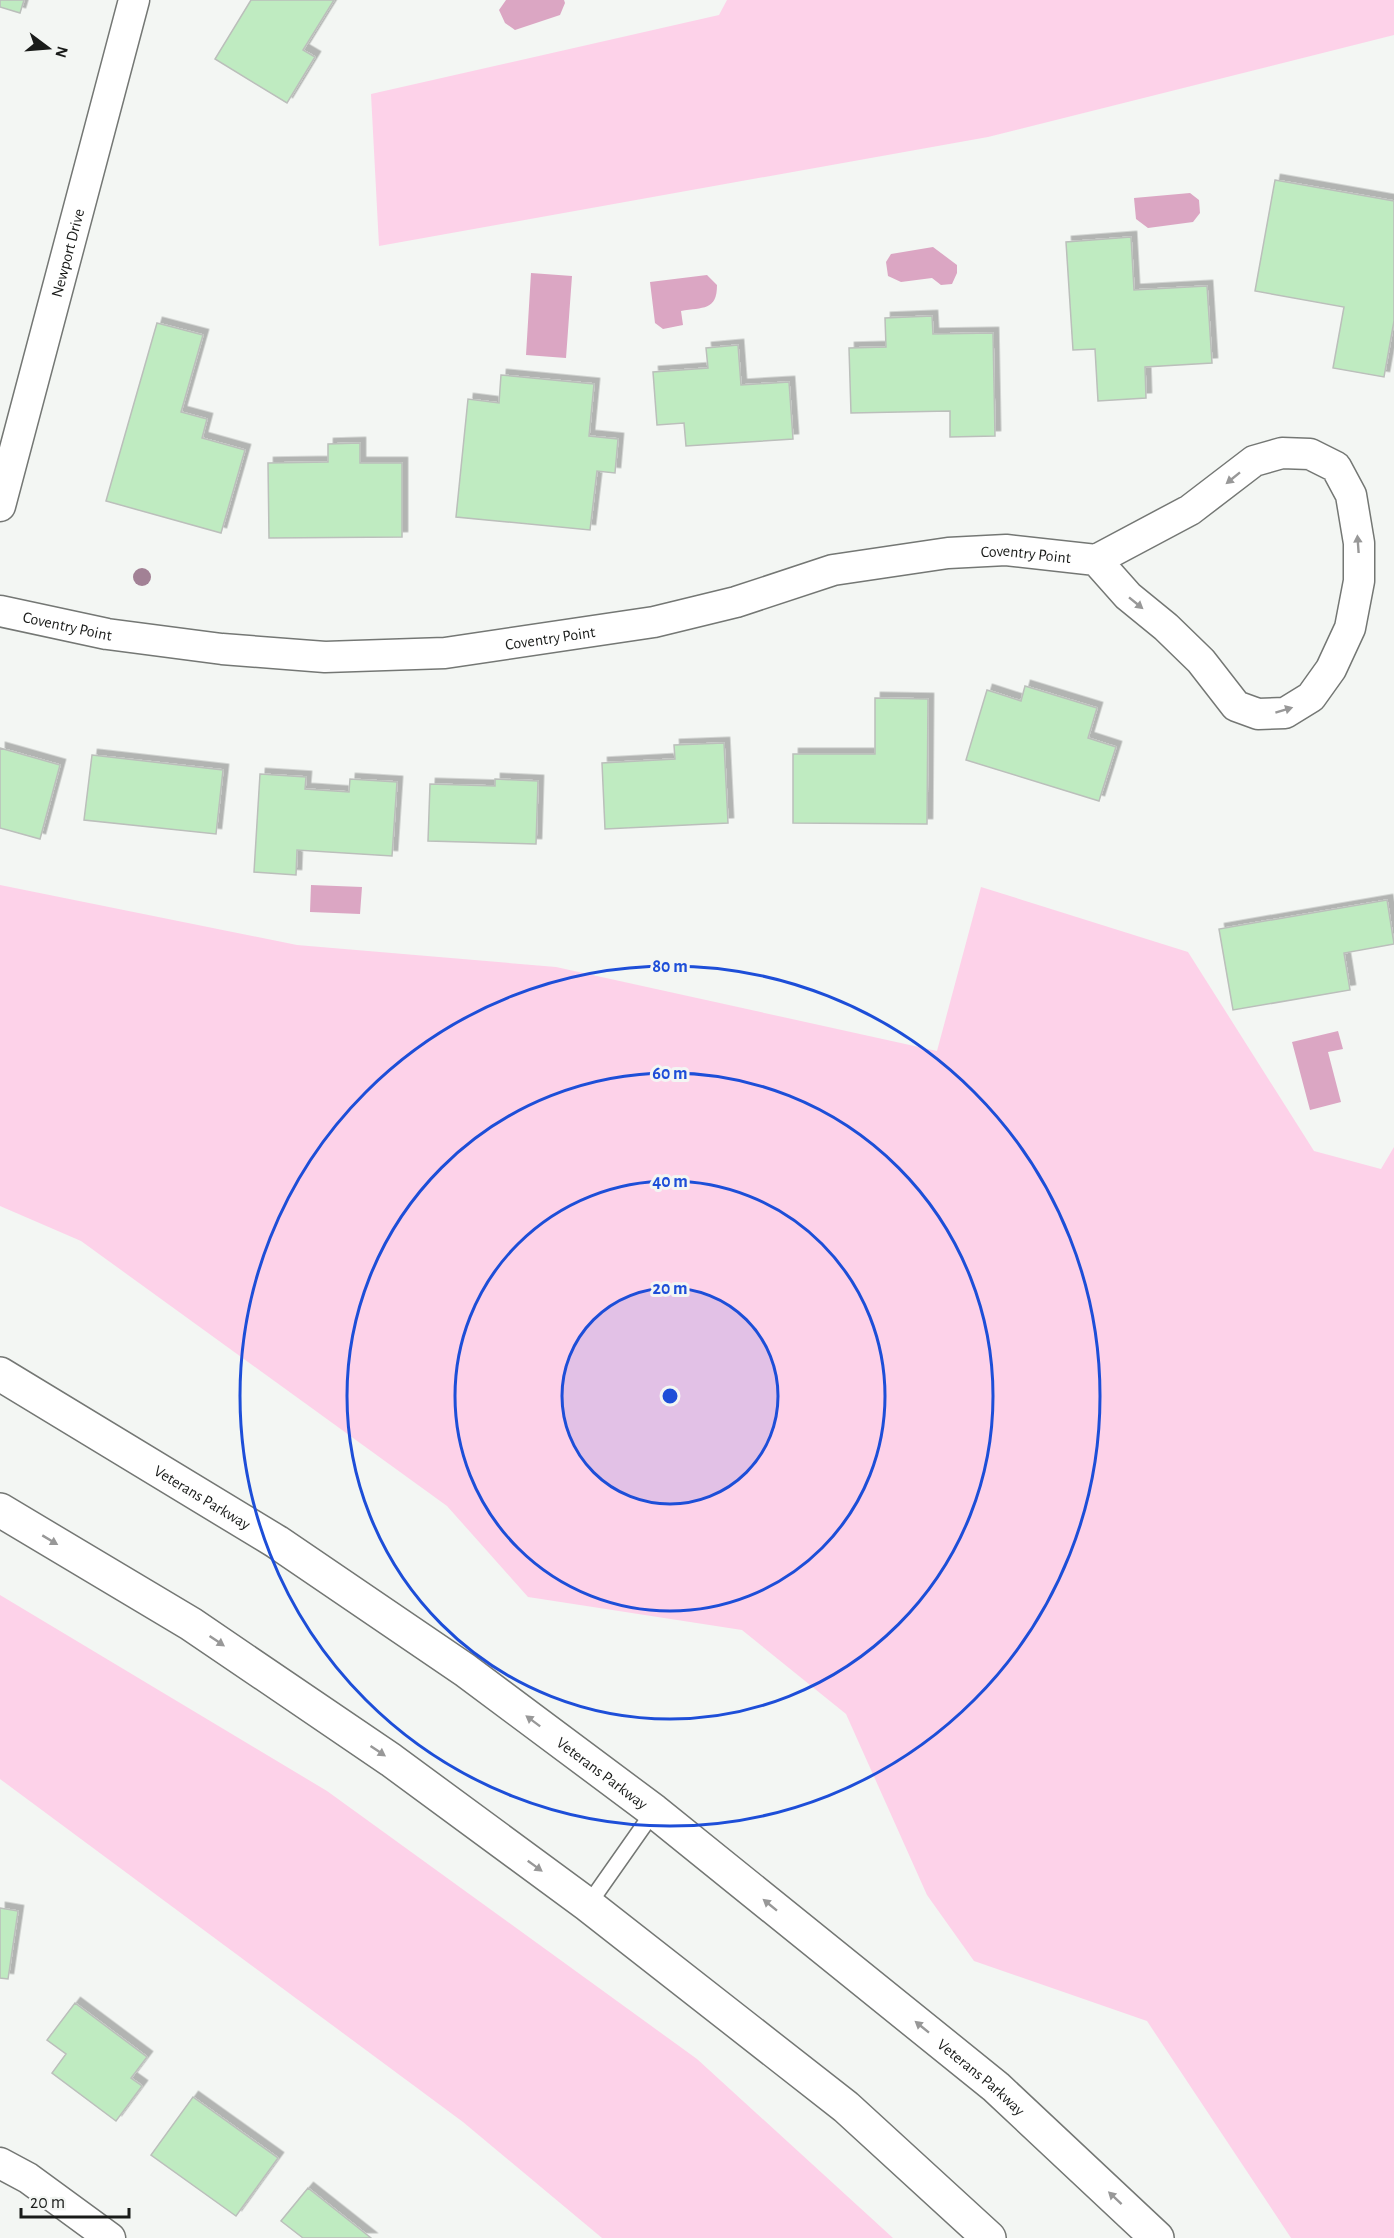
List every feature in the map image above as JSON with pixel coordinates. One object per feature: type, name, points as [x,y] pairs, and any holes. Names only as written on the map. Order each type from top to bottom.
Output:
[{"type":"highway","name":"Veterans Parkway","points":[[0,1374],[92,1427],[277,1542],[465,1670],[654,1811],[996,2087],[1157,2238]]},
{"type":"highway","points":[[0,1392],[92,1427]]},
{"type":"highway","points":[[0,1510],[191,1624],[391,1760],[588,1905],[846,2107],[988,2238]]},
{"type":"street","name":"Newport Drive","points":[[0,506],[134,0]]},
{"type":"street","name":"Coventry Point","points":[[0,611],[107,634],[222,649],[325,657],[446,653],[654,622],[736,602],[833,570],[948,553],[1006,550],[1096,560],[1190,510],[1254,461],[1282,453],[1310,454],[1336,467],[1351,495],[1359,543],[1359,581],[1350,628],[1331,669],[1311,697],[1285,713],[1258,714],[1236,706],[1201,661],[1166,627],[1128,596],[1096,560]]},
{"type":"street","points":[[0,2163],[28,2178],[110,2238]]},
{"type":"lane","points":[[588,1905],[654,1811]]},
{"type":"shaded area","points":[[506,0],[564,0],[565,3],[560,15],[515,30],[505,23],[499,10]]},
{"type":"shaded area","points":[[727,0],[1394,0],[1394,35],[988,137],[379,246],[371,94],[719,15]]},
{"type":"shaded area","points":[[1190,193],[1199,200],[1200,213],[1193,222],[1148,228],[1136,219],[1134,198]]},
{"type":"shaded area","points":[[933,247],[957,265],[957,273],[952,284],[941,285],[932,278],[901,282],[888,276],[886,262],[891,254]]},
{"type":"shaded area","points":[[531,273],[572,276],[566,358],[526,355]]},
{"type":"shaded area","points":[[707,275],[717,285],[711,304],[702,308],[681,311],[683,325],[663,329],[655,323],[650,282]]},
{"type":"shaded area","points":[[0,885],[297,945],[556,967],[937,1051],[981,887],[1188,952],[1314,1151],[1381,1169],[1394,1147],[1394,2238],[1291,2238],[1147,2021],[974,1961],[927,1895],[846,1714],[742,1630],[528,1597],[447,1506],[81,1241],[0,1206]]},
{"type":"shaded area","points":[[311,885],[362,887],[360,914],[310,912]]},
{"type":"shaded area","points":[[1338,1031],[1343,1049],[1328,1052],[1341,1102],[1310,1110],[1292,1042]]},
{"type":"shaded area","points":[[0,1595],[327,1791],[697,2059],[893,2238],[602,2238],[463,2122],[0,1779]]},
{"type":"building","points":[[0,0],[24,0],[20,13],[0,7]]},
{"type":"building","points":[[251,0],[334,0],[303,50],[315,57],[287,103],[215,59]]},
{"type":"building","points":[[1275,180],[1394,201],[1394,321],[1384,377],[1333,368],[1344,307],[1255,291]]},
{"type":"building","points":[[1131,237],[1134,290],[1207,286],[1212,363],[1145,367],[1146,398],[1098,401],[1095,349],[1073,350],[1066,242]]},
{"type":"building","points":[[932,316],[933,334],[993,333],[995,436],[950,437],[950,411],[851,413],[849,348],[886,347],[885,318]]},
{"type":"building","points":[[157,323],[203,335],[181,412],[207,419],[202,438],[245,450],[221,533],[106,501]]},
{"type":"building","points":[[738,345],[741,385],[789,382],[793,439],[686,446],[684,423],[657,425],[653,372],[708,368],[706,348]]},
{"type":"building","points":[[501,375],[594,384],[589,436],[618,439],[615,473],[597,471],[590,530],[456,517],[468,399],[499,403]]},
{"type":"building","points":[[360,443],[360,463],[402,463],[402,537],[269,538],[268,463],[328,462],[328,444]]},
{"type":"building","points":[[1025,686],[1097,708],[1088,738],[1116,747],[1099,801],[966,760],[987,690],[1021,701]]},
{"type":"building","points":[[875,698],[928,699],[927,824],[793,823],[793,754],[875,754]]},
{"type":"building","points":[[724,743],[728,823],[605,829],[602,763],[675,759],[674,745]]},
{"type":"building","points":[[0,748],[60,765],[40,839],[0,828]]},
{"type":"building","points":[[92,755],[223,770],[216,834],[84,820]]},
{"type":"building","points":[[260,774],[306,777],[305,789],[349,792],[350,779],[397,782],[392,856],[297,850],[296,875],[254,872]]},
{"type":"building","points":[[495,779],[538,781],[536,844],[428,841],[430,784],[495,786]]},
{"type":"building","points":[[1387,900],[1394,944],[1344,953],[1350,990],[1233,1010],[1219,929]]},
{"type":"building","points":[[0,1908],[18,1911],[8,1979],[0,1978]]},
{"type":"building","points":[[75,2003],[147,2057],[131,2078],[142,2086],[116,2121],[52,2073],[66,2054],[47,2040]]},
{"type":"building","points":[[193,2097],[278,2158],[236,2216],[151,2155]]},
{"type":"building","points":[[308,2188],[371,2238],[303,2238],[281,2221]]}]
